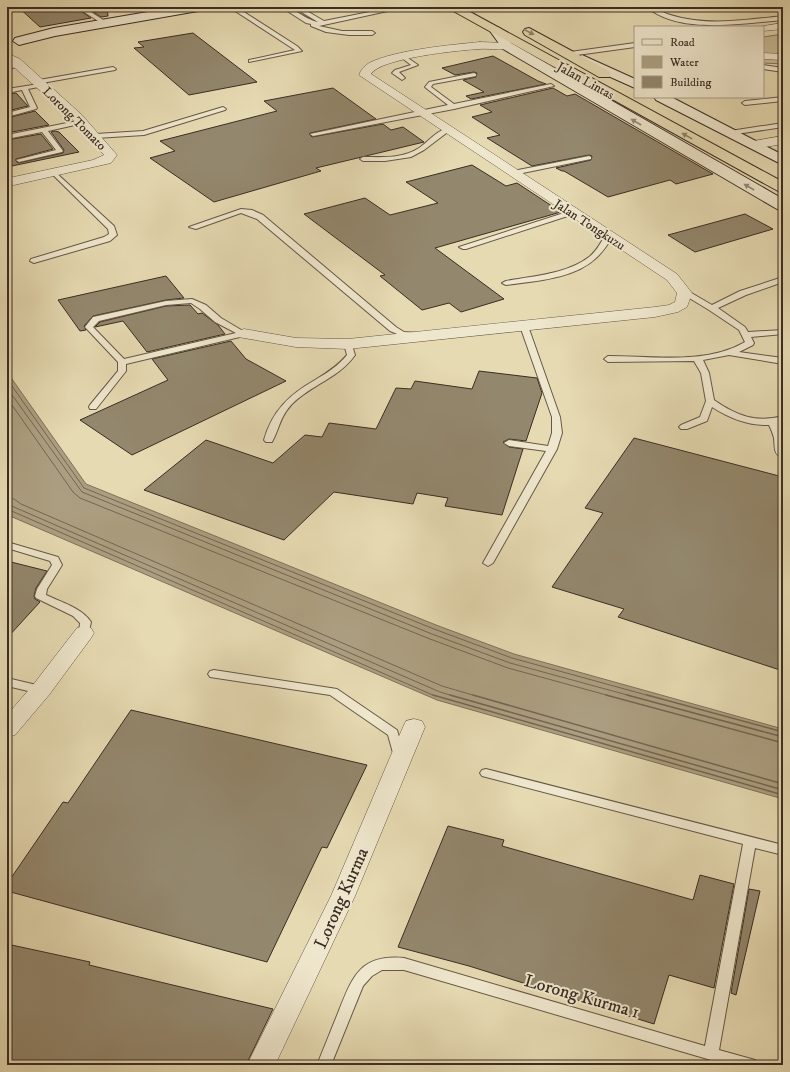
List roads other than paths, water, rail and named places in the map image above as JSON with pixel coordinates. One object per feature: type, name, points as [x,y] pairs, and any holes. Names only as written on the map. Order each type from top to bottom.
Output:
[{"type":"highway","name":"Jalan Lintas","points":[[452,7],[783,188]]},
{"type":"highway","name":"Jalan Lintas","points":[[519,27],[570,54],[634,92]]},
{"type":"highway","points":[[644,98],[709,137],[783,177]]},
{"type":"street","points":[[12,50],[39,35],[198,7]]},
{"type":"street","points":[[764,28],[783,26]]},
{"type":"street","points":[[496,31],[506,46],[783,206]]},
{"type":"street","name":"Jalan Tongkuzu","points":[[476,45],[488,39],[496,31]]},
{"type":"street","name":"Jalan Tongkuzu","points":[[506,46],[496,44],[476,45],[405,58],[373,66],[367,70],[365,75],[418,112],[672,277],[685,293]]},
{"type":"street","name":"Lorong Tomato","points":[[12,50],[40,84],[82,122],[96,136],[111,155],[106,160],[14,181]]},
{"type":"street","points":[[570,54],[634,84]]},
{"type":"street","points":[[764,56],[783,57]]},
{"type":"street","points":[[663,98],[783,161]]},
{"type":"street","points":[[754,146],[783,140]]},
{"type":"street","points":[[244,334],[319,345],[348,344],[673,309],[682,304],[685,293]]},
{"type":"street","points":[[7,729],[41,690],[84,633]]},
{"type":"street","name":"Lorong Kurma","points":[[261,1065],[344,896],[414,727]]},
{"type":"lane","points":[[79,7],[105,23]]},
{"type":"lane","points":[[232,7],[299,51],[251,61]]},
{"type":"lane","points":[[284,7],[323,30],[341,35],[372,33]]},
{"type":"lane","points":[[296,7],[324,24]]},
{"type":"lane","points":[[308,22],[314,24],[324,24],[403,7]]},
{"type":"lane","points":[[650,7],[662,15],[678,20],[712,22],[783,18]]},
{"type":"lane","points":[[703,26],[712,22]]},
{"type":"lane","points":[[570,54],[634,45]]},
{"type":"lane","points":[[402,78],[395,73],[416,65],[405,58]]},
{"type":"lane","points":[[764,67],[783,70]]},
{"type":"lane","points":[[7,91],[113,69]]},
{"type":"lane","points":[[454,107],[428,87],[431,83],[474,74]]},
{"type":"lane","points":[[314,134],[418,112],[454,107],[551,86]]},
{"type":"lane","points":[[7,115],[34,108],[24,88]]},
{"type":"lane","points":[[745,103],[783,100]]},
{"type":"lane","points":[[96,136],[144,133],[223,109]]},
{"type":"lane","points":[[7,137],[82,122]]},
{"type":"lane","points":[[730,133],[783,125]]},
{"type":"lane","points":[[19,160],[60,151],[44,130]]},
{"type":"lane","points":[[363,158],[398,158],[415,152],[438,134],[447,130]]},
{"type":"lane","points":[[513,173],[589,158]]},
{"type":"lane","points":[[34,261],[107,239],[113,235],[111,228],[53,172]]},
{"type":"lane","points":[[193,227],[241,211],[255,214],[286,237],[393,329],[402,334],[425,336]]},
{"type":"lane","points":[[463,247],[573,213]]},
{"type":"lane","points":[[506,284],[554,274],[591,260],[609,236]]},
{"type":"lane","points":[[712,308],[743,293],[783,279]]},
{"type":"lane","points":[[608,359],[697,358],[728,354],[741,350],[750,343],[742,329],[712,308],[685,293]]},
{"type":"lane","points":[[93,407],[122,371],[122,362],[89,327],[96,319],[166,303],[192,301],[203,307],[218,320],[244,334]]},
{"type":"lane","points":[[488,563],[552,449],[558,433],[556,417],[524,326]]},
{"type":"lane","points":[[745,335],[783,332]]},
{"type":"lane","points":[[122,362],[244,334]]},
{"type":"lane","points":[[269,440],[273,424],[280,411],[303,391],[346,363],[351,355],[348,344]]},
{"type":"lane","points":[[728,354],[783,361]]},
{"type":"lane","points":[[684,428],[704,418],[710,401],[705,373],[697,358]]},
{"type":"lane","points":[[710,401],[721,410],[740,419],[773,423],[783,419]]},
{"type":"lane","points":[[773,423],[778,437],[779,451],[783,454]]},
{"type":"lane","points":[[509,443],[552,449]]},
{"type":"lane","points":[[7,545],[54,559],[57,565],[42,589],[40,596],[78,614],[86,622],[84,633]]},
{"type":"lane","points":[[214,674],[333,692],[393,733],[400,760]]},
{"type":"lane","points":[[7,682],[41,690]]},
{"type":"lane","points":[[486,773],[783,850]]},
{"type":"lane","points":[[711,1054],[750,841]]},
{"type":"lane","name":"Lorong Kurma 1","points":[[324,1065],[357,983],[365,973],[376,965],[389,962],[404,964],[750,1065]]},
{"type":"water","points":[[7,372],[86,484],[436,625],[514,654],[783,729],[783,799],[437,700],[10,516],[7,510]]}]
